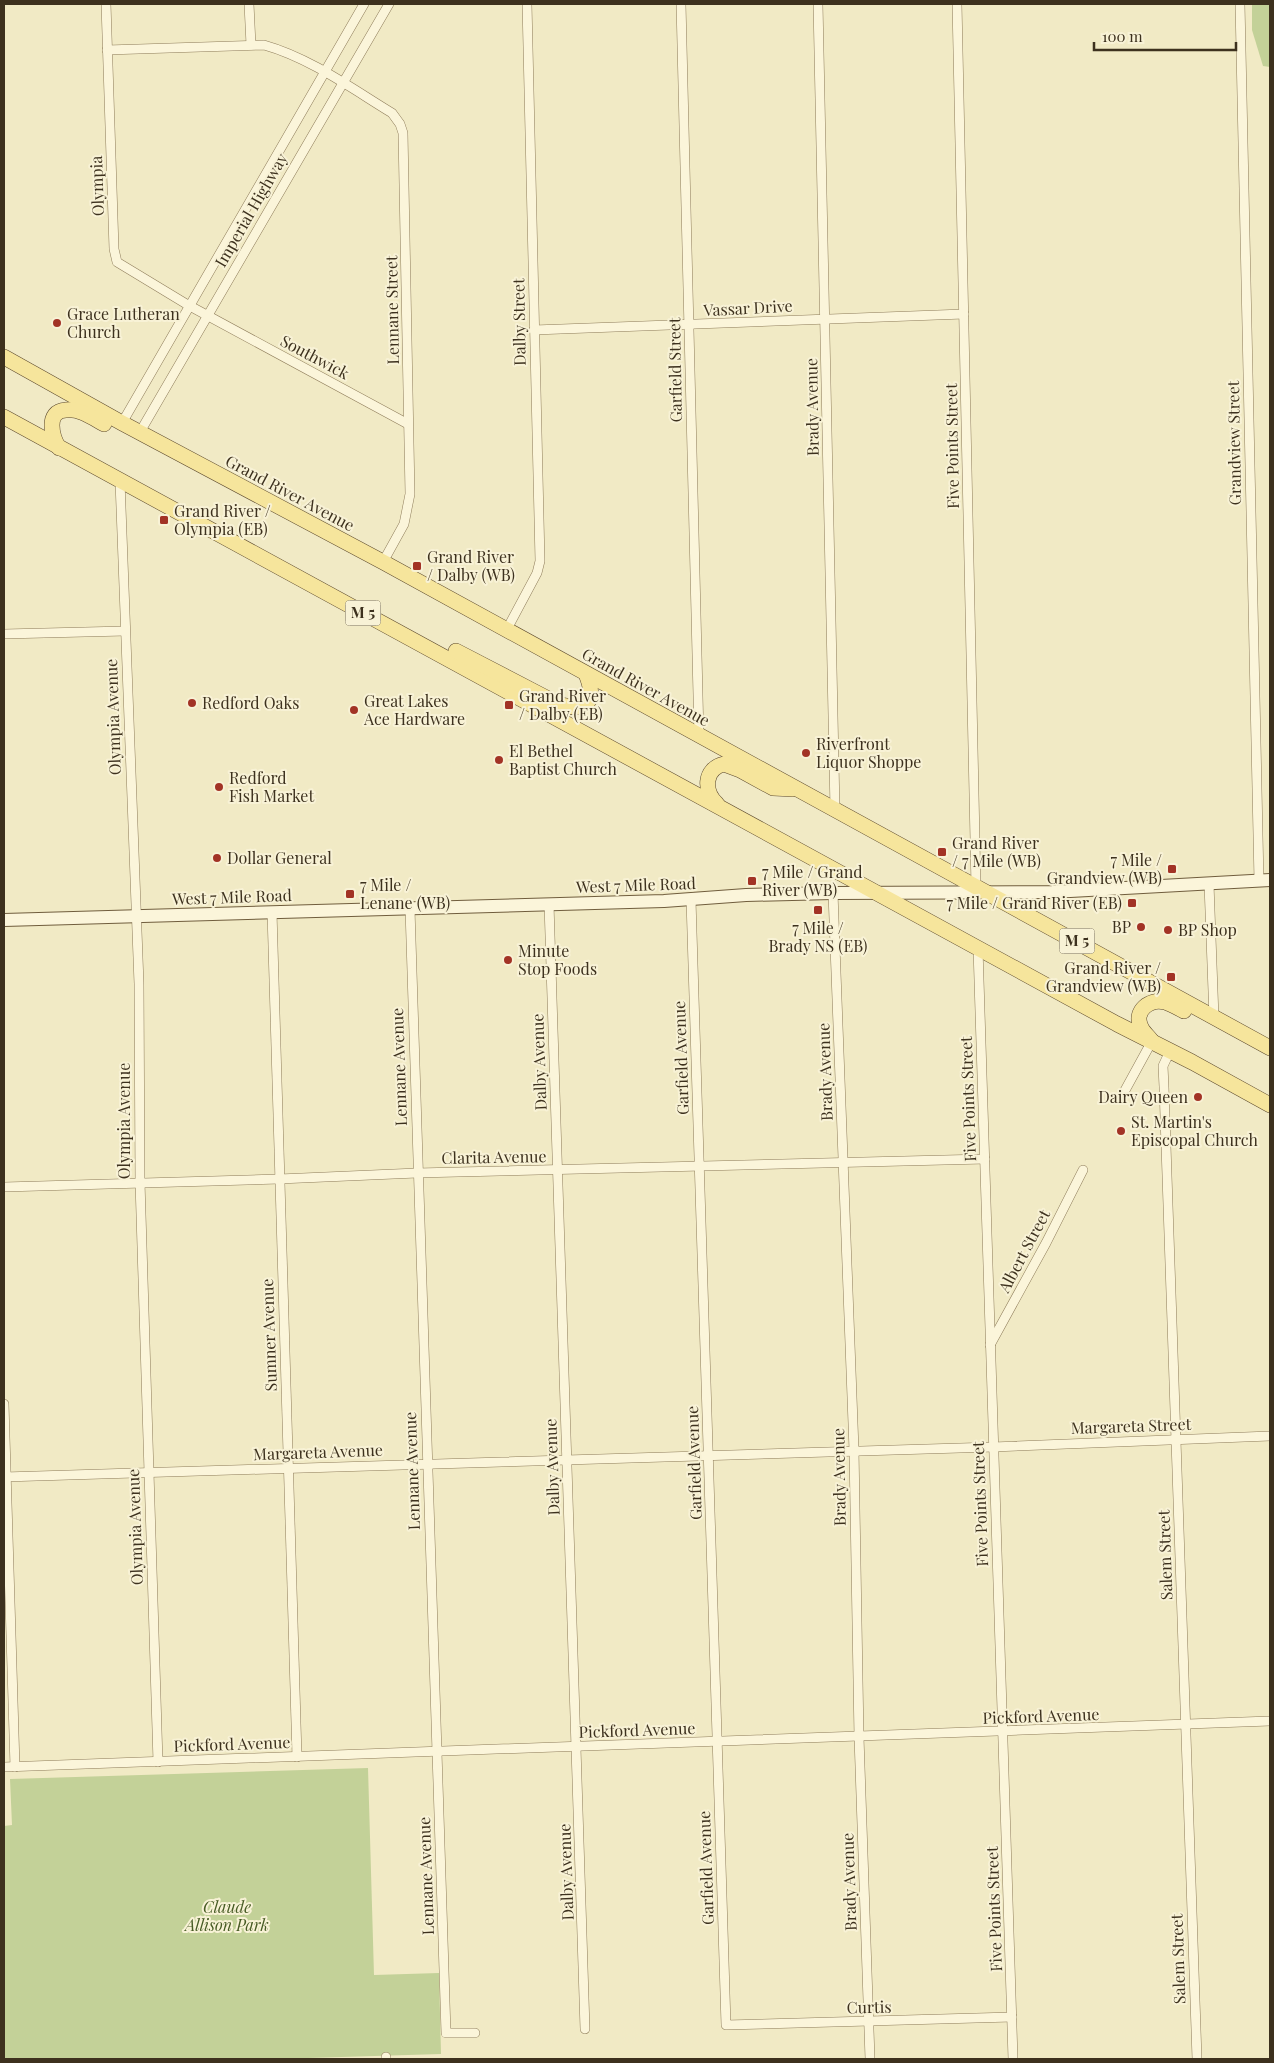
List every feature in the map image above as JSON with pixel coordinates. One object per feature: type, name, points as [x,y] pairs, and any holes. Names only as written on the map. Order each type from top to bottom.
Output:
[{"type":"main road","name":"Grand River Avenue","points":[[4,357],[122,423],[383,562],[1270,1048]]},
{"type":"main road","points":[[59,448],[53,439],[54,418],[66,409],[73,410],[108,426],[195,473],[229,480]]},
{"type":"main road","name":"M 5","points":[[4,418],[428,647],[1117,1024],[1270,1105]]},
{"type":"main road","points":[[428,647],[456,651],[558,704],[573,708],[581,707],[588,703],[592,695],[586,674]]},
{"type":"main road","points":[[723,809],[711,798],[706,788],[711,772],[720,765],[728,764],[773,788],[797,789]]},
{"type":"main road","name":"West 7 Mile Road","points":[[4,920],[1264,881]]},
{"type":"main road","points":[[1152,1041],[1141,1028],[1139,1020],[1142,1008],[1149,1002],[1166,1002],[1196,1017],[1214,1018]]},
{"type":"street","name":"Olympia","points":[[106,4],[115,257],[121,266],[208,316]]},
{"type":"street","points":[[249,4],[251,45]]},
{"type":"street","name":"Imperial Highway","points":[[122,423],[188,305],[364,4]]},
{"type":"street","name":"Imperial Highway","points":[[140,432],[389,4]]},
{"type":"street","name":"Dalby Street","points":[[506,630],[537,573],[540,561],[527,4]]},
{"type":"street","name":"Garfield Street","points":[[681,4],[699,736]]},
{"type":"street","name":"Brady Avenue","points":[[818,4],[835,810]]},
{"type":"street","name":"Five Points Street","points":[[957,4],[964,314],[983,890]]},
{"type":"street","name":"Grandview Street","points":[[1240,4],[1264,881]]},
{"type":"street","name":"Lennane Street","points":[[107,50],[264,45],[278,49],[325,72],[392,113],[398,119],[402,129],[410,494],[404,524],[383,562]]},
{"type":"street","name":"Vassar Drive","points":[[534,330],[689,326],[964,314]]},
{"type":"street","name":"Southwick","points":[[208,316],[408,424]]},
{"type":"street","name":"Olympia Avenue","points":[[120,481],[139,984],[140,1182],[158,1762]]},
{"type":"street","points":[[4,634],[125,631]]},
{"type":"street","points":[[1209,884],[1214,1018]]},
{"type":"street","name":"Brady Avenue","points":[[833,893],[854,1450],[859,1737],[870,2059]]},
{"type":"street","name":"Garfield Avenue","points":[[691,900],[726,2025]]},
{"type":"street","name":"Dalby Avenue","points":[[549,904],[586,2029]]},
{"type":"street","name":"Lennane Avenue","points":[[410,908],[446,2033],[475,2032]]},
{"type":"street","name":"Sumner Avenue","points":[[272,912],[297,1756]]},
{"type":"street","name":"Five Points Street","points":[[978,948],[1013,2059]]},
{"type":"street","points":[[1123,1094],[1152,1041]]},
{"type":"street","name":"Salem Street","points":[[1170,1051],[1164,1066],[1197,2059]]},
{"type":"street","name":"Clarita Avenue","points":[[4,1187],[417,1173],[844,1164],[985,1159]]},
{"type":"street","name":"Albert Street","points":[[990,1346],[1046,1243],[1082,1170]]},
{"type":"street","points":[[4,1404],[15,1767]]},
{"type":"street","name":"Margareta Street","points":[[993,1447],[1270,1436]]},
{"type":"street","name":"Margareta Avenue","points":[[5,1477],[993,1447]]},
{"type":"street","name":"Pickford Avenue","points":[[4,1767],[1270,1721]]},
{"type":"street","name":"Curtis","points":[[726,2025],[1012,2017]]},
{"type":"green space","points":[[1252,4],[1270,4],[1270,67],[1263,66],[1252,30]]},
{"type":"green space","name":"Claude Allison Park","points":[[368,1768],[374,1975],[439,1973],[441,2054],[275,2059],[4,2059],[4,1826],[12,1825],[10,1779]]},
{"type":"place","name":"Grace Lutheran Church","points":[[57,323]]},
{"type":"place","name":"Grand River / Olympia (EB)","points":[[164,520]]},
{"type":"place","name":"Grand River / Dalby (WB)","points":[[417,566]]},
{"type":"place","name":"Redford Oaks","points":[[192,703]]},
{"type":"place","name":"Grand River / Dalby (EB)","points":[[509,705]]},
{"type":"place","name":"Great Lakes Ace Hardware","points":[[354,710]]},
{"type":"place","name":"Riverfront Liquor Shoppe","points":[[806,753]]},
{"type":"place","name":"El Bethel Baptist Church","points":[[499,760]]},
{"type":"place","name":"Redford Fish Market","points":[[219,787]]},
{"type":"place","name":"Grand River / 7 Mile (WB)","points":[[942,852]]},
{"type":"place","name":"Dollar General","points":[[217,858]]},
{"type":"place","name":"7 Mile / Grandview (WB)","points":[[1172,869]]},
{"type":"place","name":"7 Mile / Grand River (WB)","points":[[752,881]]},
{"type":"place","name":"7 Mile / Lenane (WB)","points":[[350,894]]},
{"type":"place","name":"7 Mile / Grand River (EB)","points":[[1132,903]]},
{"type":"place","name":"7 Mile / Brady NS (EB)","points":[[818,910]]},
{"type":"place","name":"BP","points":[[1141,927]]},
{"type":"place","name":"BP Shop","points":[[1168,930]]},
{"type":"place","name":"Minute Stop Foods","points":[[508,960]]},
{"type":"place","name":"Grand River / Grandview (WB)","points":[[1171,977]]},
{"type":"place","name":"Dairy Queen","points":[[1198,1097]]},
{"type":"place","name":"St. Martin's Episcopal Church","points":[[1121,1131]]}]
